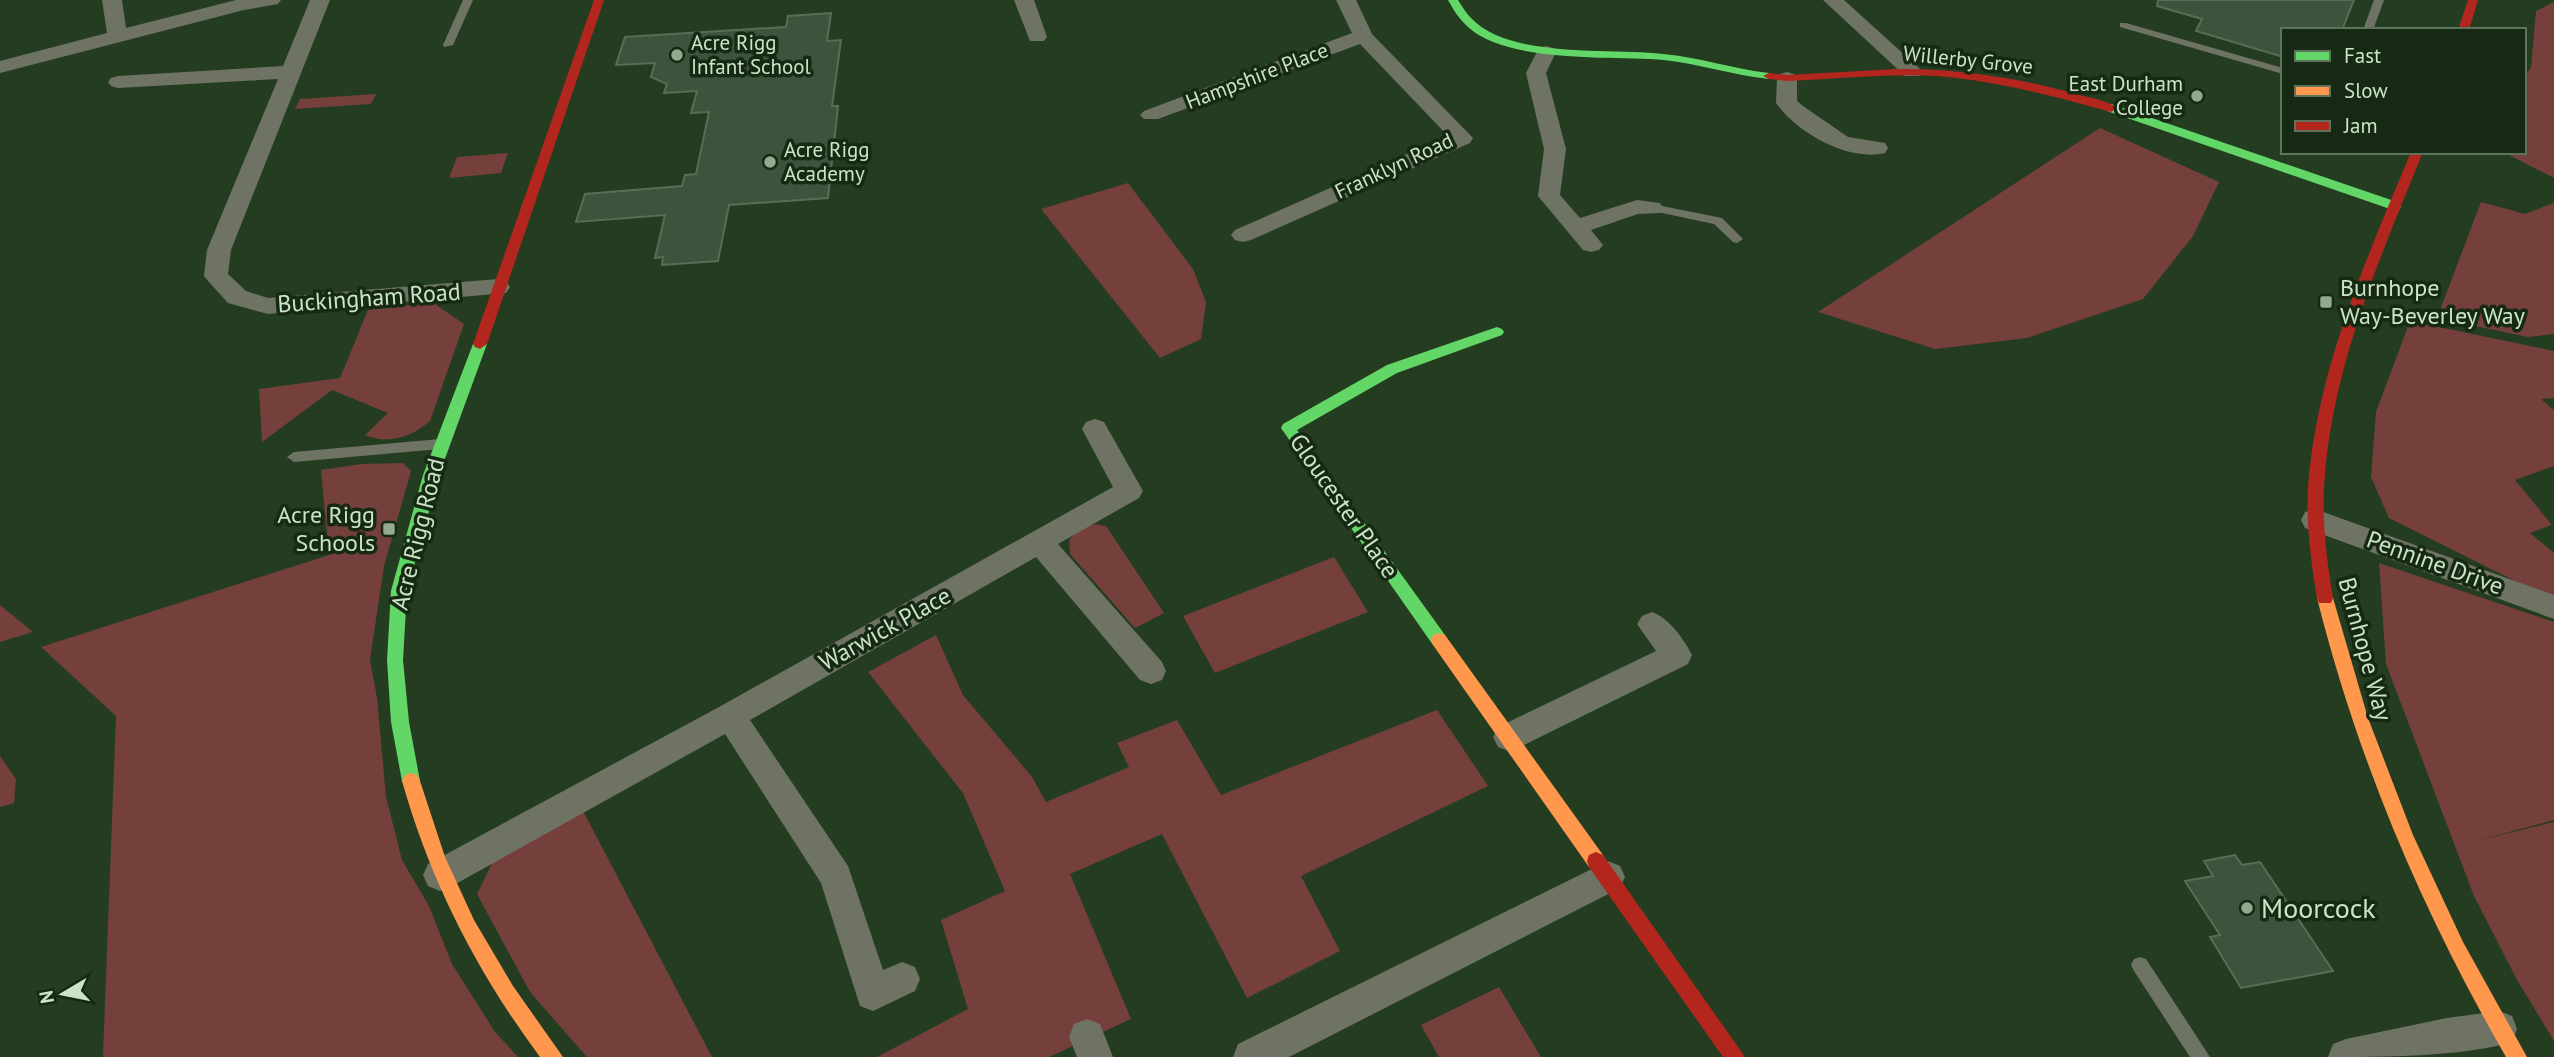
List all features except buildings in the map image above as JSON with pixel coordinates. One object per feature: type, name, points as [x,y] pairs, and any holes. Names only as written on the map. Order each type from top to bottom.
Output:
[{"type":"street","points":[[113,0],[117,37]]},
{"type":"street","points":[[0,67],[243,4],[271,0]]},
{"type":"street","name":"Buckingham Road","points":[[320,0],[219,250],[216,276],[237,297],[268,306],[498,288]]},
{"type":"street","name":"Acre Rigg Road","points":[[553,1057],[488,970],[440,875],[418,813],[404,759],[395,684],[398,594],[415,524],[440,444],[599,0]]},
{"type":"street","points":[[1024,0],[1037,37]]},
{"type":"street","name":"Franklyn Road","points":[[1243,235],[1462,138],[1363,36],[1346,0]]},
{"type":"street","name":"Willerby Grove","points":[[1453,0],[1458,12],[1493,38],[1546,52],[1665,57],[1735,72],[1787,78],[1912,72],[2048,90],[2096,103],[2395,206]]},
{"type":"street","points":[[1833,0],[1912,72]]},
{"type":"street","points":[[2464,28],[2473,0]]},
{"type":"street","name":"Hampshire Place","points":[[1151,115],[1363,36]]},
{"type":"street","points":[[1546,52],[1536,73],[1555,149],[1549,196],[1591,245]]},
{"type":"street","points":[[118,82],[291,72]]},
{"type":"street","points":[[1787,78],[1786,103],[1818,130],[1863,150],[1877,148]]},
{"type":"street","name":"Burnhope Way","points":[[2416,154],[2358,306],[2335,382],[2320,449],[2315,520],[2324,602],[2354,704],[2392,811],[2435,909],[2508,1043]]},
{"type":"street","points":[[1576,227],[1637,207],[1652,208]]},
{"type":"street","name":"Gloucester Place","points":[[1497,332],[1392,369],[1288,428],[1735,1057]]},
{"type":"street","name":"Warwick Place","points":[[440,875],[730,716],[1129,491],[1095,429]]},
{"type":"street","name":"Pennine Drive","points":[[2315,520],[2554,607]]},
{"type":"street","points":[[1039,541],[1151,671]]},
{"type":"street","points":[[1509,737],[1677,655],[1652,624]]},
{"type":"street","points":[[730,716],[836,877],[873,994],[902,979]]},
{"type":"street","points":[[1251,1057],[1608,877]]},
{"type":"street","points":[[2346,1057],[2447,1036],[2508,1043]]},
{"type":"lane","points":[[448,45],[468,0]]},
{"type":"lane","points":[[2369,28],[2379,0]]},
{"type":"lane","points":[[2123,25],[2281,70]]},
{"type":"lane","points":[[1652,208],[1718,221],[1737,239]]},
{"type":"lane","points":[[294,457],[440,444]]},
{"type":"lane","points":[[2140,965],[2201,1057]]},
{"type":"shaded area","points":[[2554,3],[2554,178],[2507,154],[2526,154],[2526,74],[2531,68],[2536,11]]},
{"type":"shaded area","points":[[376,94],[371,104],[295,109],[300,99]]},
{"type":"shaded area","points":[[2100,128],[2219,182],[2193,236],[2143,299],[2027,338],[1935,349],[1818,312]]},
{"type":"shaded area","points":[[508,153],[501,173],[449,178],[457,157]]},
{"type":"shaded area","points":[[1128,183],[1193,269],[1206,302],[1201,339],[1160,358],[1041,209]]},
{"type":"shaded area","points":[[2481,202],[2525,214],[2554,203],[2554,334],[2528,337],[2437,318]]},
{"type":"shaded area","points":[[432,302],[464,324],[430,421],[399,438],[374,438],[365,435],[388,413],[332,390],[262,442],[259,389],[340,378],[368,310]]},
{"type":"shaded area","points":[[2410,321],[2554,351],[2554,398],[2541,399],[2554,410],[2554,466],[2515,480],[2552,525],[2530,533],[2554,553],[2554,596],[2529,588],[2389,518],[2371,477],[2376,412]]},
{"type":"shaded area","points":[[403,463],[411,471],[384,566],[370,660],[377,698],[386,797],[402,860],[429,906],[452,964],[495,1032],[518,1057],[103,1057],[116,716],[41,647],[329,555],[321,470],[361,464]]},
{"type":"shaded area","points":[[1095,524],[1106,526],[1164,613],[1135,628],[1070,554],[1069,540],[1080,529]]},
{"type":"shaded area","points":[[1334,557],[1368,612],[1215,673],[1183,616]]},
{"type":"shaded area","points":[[2379,563],[2554,622],[2554,820],[2479,840],[2554,822],[2554,1041],[2516,978],[2474,896],[2386,664]]},
{"type":"shaded area","points":[[0,605],[33,632],[0,642]]},
{"type":"shaded area","points":[[936,635],[963,695],[1032,777],[1046,802],[1129,767],[1117,743],[1177,720],[1221,795],[1437,710],[1488,786],[1301,876],[1340,951],[1247,998],[1162,834],[1070,874],[1131,1019],[1049,1057],[877,1057],[968,1009],[941,920],[1005,891],[963,793],[868,672]]},
{"type":"shaded area","points":[[0,756],[16,779],[14,803],[0,807]]},
{"type":"shaded area","points":[[582,809],[712,1057],[587,1057],[530,992],[477,894],[496,855]]},
{"type":"shaded area","points":[[1499,987],[1541,1057],[1439,1057],[1421,1025]]},
{"type":"traffic: fast","points":[[1453,0],[1467,21],[1489,36],[1516,45],[1547,51],[1664,57],[1769,76]]},
{"type":"traffic: fast","points":[[2111,108],[2395,206]]},
{"type":"traffic: fast","points":[[1439,640],[1288,428],[1392,369],[1497,332]]},
{"type":"traffic: fast","points":[[411,781],[400,722],[395,660],[399,591],[431,475],[480,344]]},
{"type":"traffic: slow","points":[[2325,598],[2359,718],[2403,835],[2456,948],[2517,1057]]},
{"type":"traffic: slow","points":[[1439,640],[1596,861]]},
{"type":"traffic: slow","points":[[411,781],[435,857],[467,926],[506,992],[553,1057]]},
{"type":"traffic: jam","points":[[480,344],[599,0]]},
{"type":"traffic: jam","points":[[2464,28],[2473,0]]},
{"type":"traffic: jam","points":[[1769,76],[1787,78],[1911,72],[1960,75],[2039,88],[2111,108]]},
{"type":"traffic: jam","points":[[2325,598],[2318,543],[2316,487],[2328,402],[2353,316],[2416,154]]},
{"type":"traffic: jam","points":[[1596,861],[1735,1057]]},
{"type":"place","name":"Acre Rigg Infant School","points":[[677,55]]},
{"type":"place","name":"East Durham College","points":[[2197,96]]},
{"type":"place","name":"Acre Rigg Academy","points":[[770,162]]},
{"type":"place","name":"Burnhope Way-Beverley Way","points":[[2326,302]]},
{"type":"place","name":"Acre Rigg Schools","points":[[389,529]]},
{"type":"place","name":"Moorcock","points":[[2247,908]]}]
